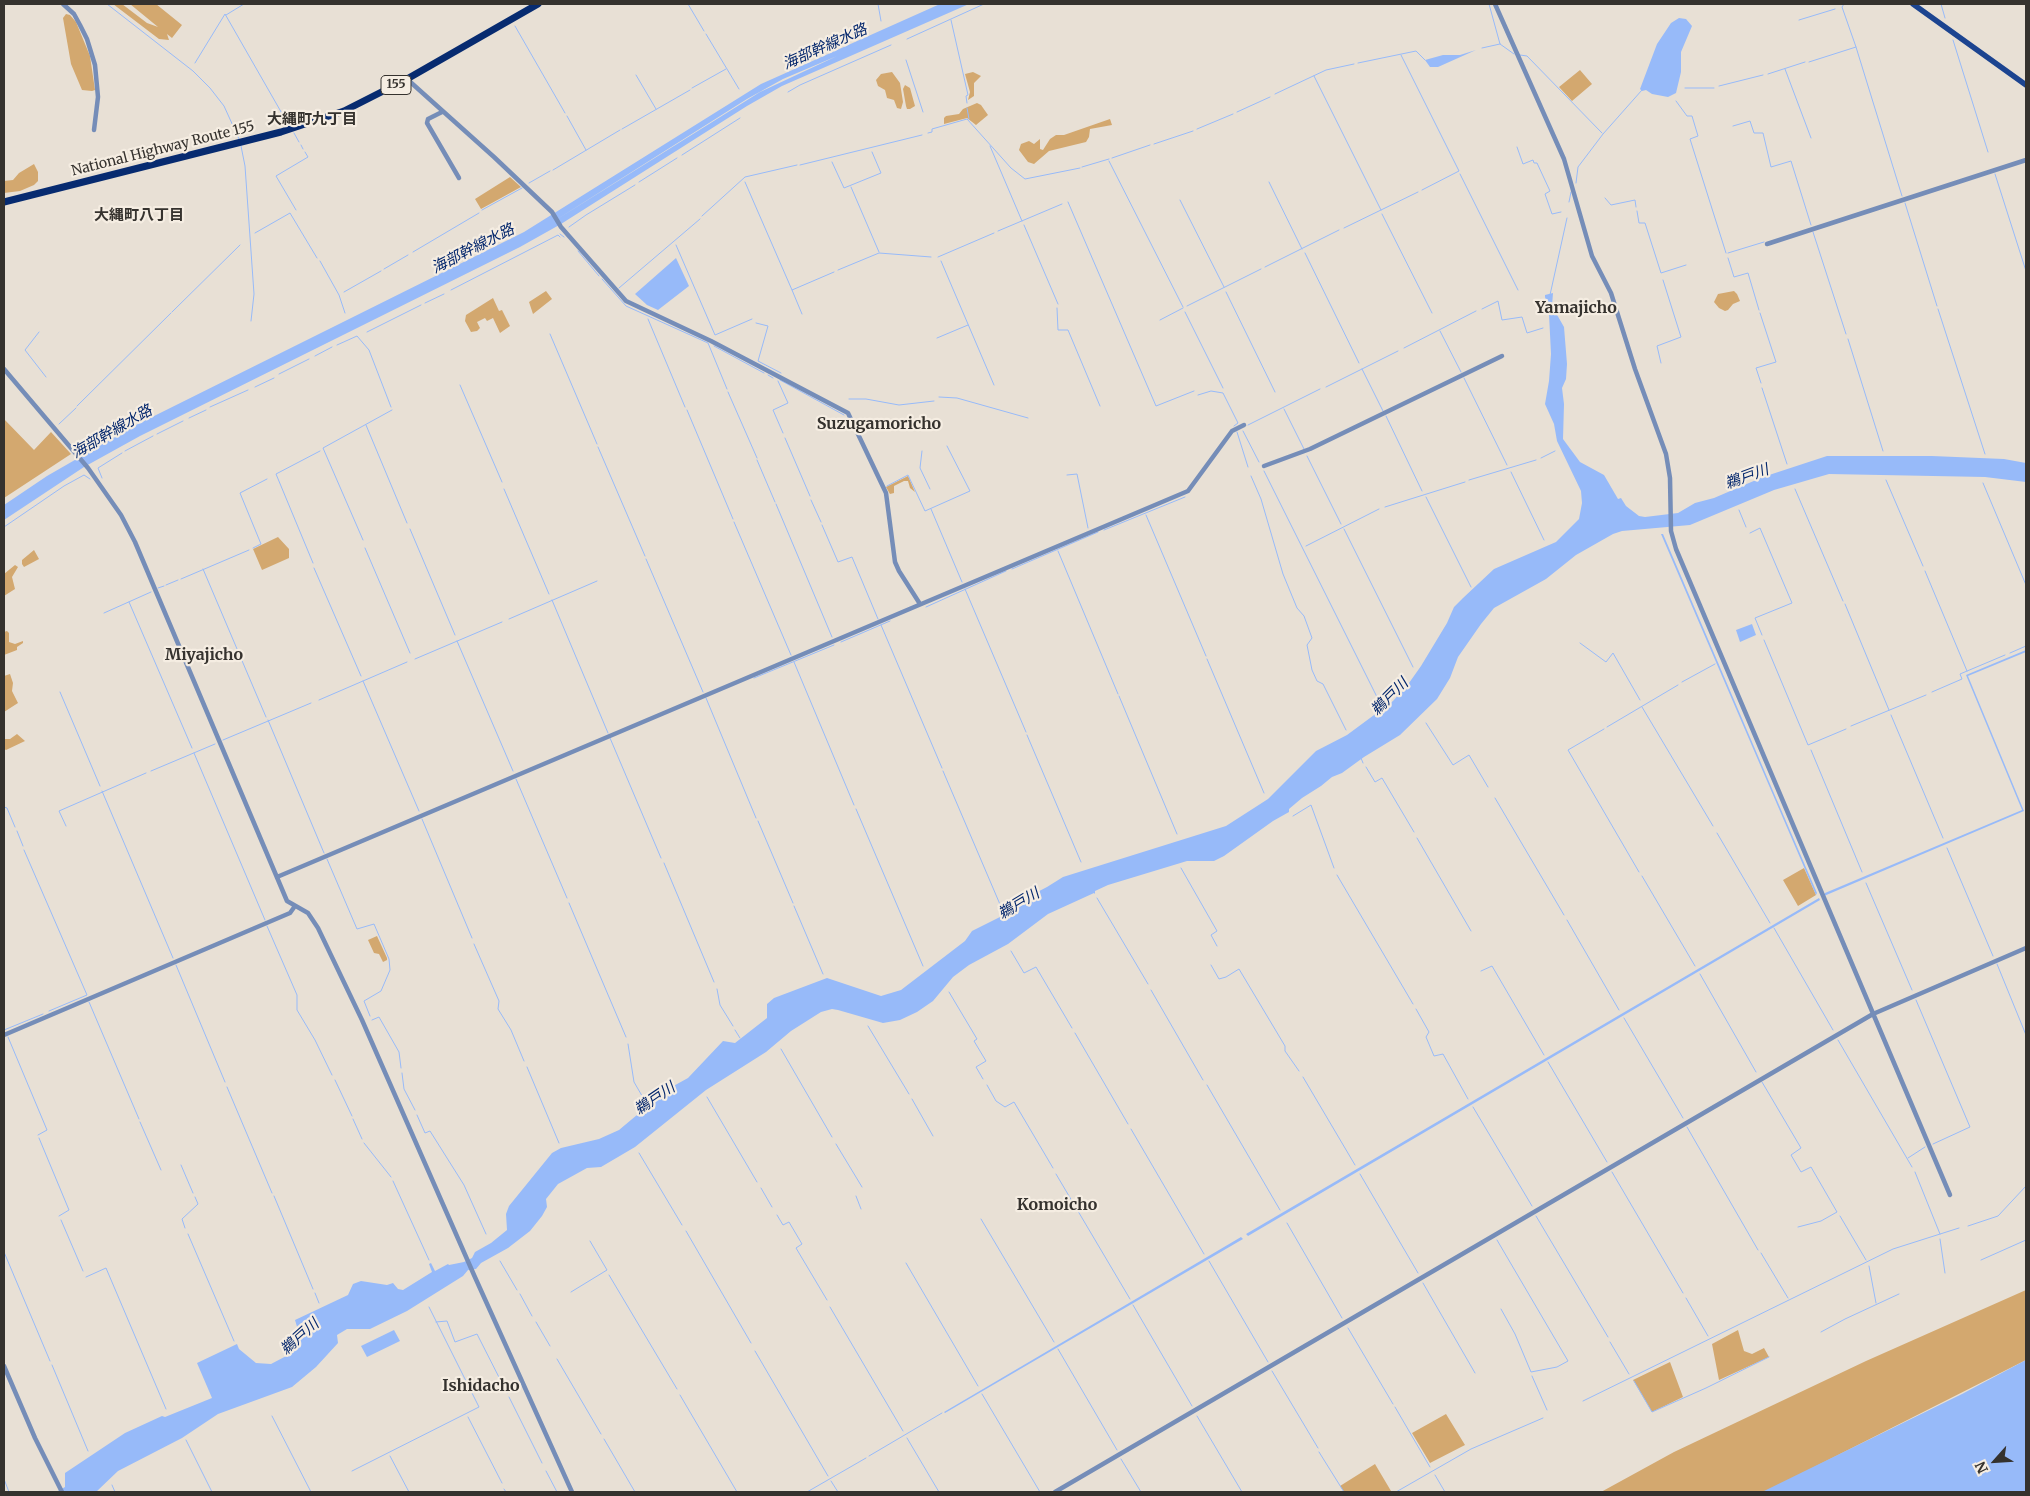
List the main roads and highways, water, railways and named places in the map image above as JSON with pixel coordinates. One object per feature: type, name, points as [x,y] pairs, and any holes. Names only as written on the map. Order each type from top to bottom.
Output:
[{"type":"highway","name":"National Highway Route 155","points":[[4,202],[281,132],[344,110],[407,79],[538,4]]},
{"type":"main road","points":[[1913,4],[2026,85]]},
{"type":"water","points":[[940,4],[969,4],[782,86],[747,106],[561,224],[520,247],[140,436],[84,467],[4,520],[4,505],[47,476],[134,426],[524,232],[761,84]],"holes":[[[837,56],[760,92],[551,223],[747,99],[783,79]]]},
{"type":"water","points":[[1679,18],[1686,19],[1692,26],[1681,52],[1681,72],[1676,93],[1668,97],[1652,94],[1646,90],[1642,91],[1640,89],[1657,44],[1671,23]]},
{"type":"water","points":[[1476,50],[1438,67],[1430,67],[1425,60],[1443,55],[1460,55]]},
{"type":"water","points":[[676,258],[689,286],[658,310],[647,305],[635,294]]},
{"type":"water","name":"鵜戸川","points":[[1553,293],[1552,306],[1564,327],[1567,364],[1566,379],[1562,388],[1564,404],[1563,439],[1580,462],[1604,475],[1618,499],[1621,498],[1626,506],[1639,516],[1678,513],[1695,503],[1714,498],[1763,477],[1827,456],[1932,456],[2004,459],[2026,463],[2026,482],[1985,477],[1829,474],[1774,490],[1690,525],[1622,531],[1613,534],[1576,555],[1546,579],[1494,608],[1458,657],[1450,678],[1437,699],[1400,735],[1342,773],[1332,777],[1302,798],[1289,809],[1289,812],[1273,821],[1224,856],[1214,861],[1187,861],[1108,885],[1095,891],[1095,894],[1048,914],[1008,944],[969,965],[953,977],[933,1001],[917,1012],[900,1020],[883,1023],[838,1010],[832,1009],[821,1012],[791,1031],[766,1052],[706,1090],[635,1147],[601,1167],[587,1168],[558,1184],[546,1199],[547,1207],[542,1216],[530,1231],[508,1248],[481,1263],[476,1269],[468,1270],[463,1276],[407,1311],[370,1329],[347,1329],[337,1335],[338,1343],[316,1367],[292,1387],[218,1414],[182,1438],[118,1471],[96,1492],[56,1492],[65,1487],[65,1473],[125,1433],[162,1416],[165,1417],[212,1398],[197,1363],[237,1344],[239,1349],[256,1363],[271,1364],[292,1353],[300,1345],[300,1337],[295,1320],[348,1295],[353,1284],[361,1281],[387,1285],[393,1283],[398,1289],[403,1290],[432,1272],[429,1264],[431,1263],[435,1271],[448,1264],[464,1262],[472,1258],[475,1252],[491,1243],[507,1230],[506,1214],[509,1206],[552,1153],[561,1148],[599,1139],[619,1130],[668,1089],[688,1078],[723,1041],[735,1043],[767,1018],[767,1004],[774,998],[827,978],[881,996],[901,990],[965,941],[972,931],[1004,915],[1022,900],[1063,877],[1226,826],[1268,799],[1316,751],[1347,735],[1393,701],[1421,666],[1447,623],[1454,607],[1463,598],[1494,569],[1556,542],[1579,519],[1582,503],[1581,491],[1557,441],[1554,424],[1545,404],[1551,354],[1549,314],[1545,295]]},
{"type":"water","points":[[1661,534],[1663,534],[1817,893],[1816,895]]},
{"type":"water","points":[[1752,624],[1756,635],[1740,642],[1736,630]]},
{"type":"water","points":[[2026,650],[2026,652],[1968,676],[2024,811],[1824,896],[1825,893],[2022,810],[1966,675]]},
{"type":"water","points":[[1819,898],[1820,900],[1248,1236],[1246,1234]]},
{"type":"water","points":[[1241,1237],[1243,1239],[944,1412]]},
{"type":"water","points":[[394,1330],[400,1341],[367,1357],[361,1346]]},
{"type":"water","points":[[2026,1360],[2026,1492],[1762,1492],[1962,1394]]},
{"type":"waterway","points":[[107,4],[193,71],[210,88],[224,106],[239,139]]},
{"type":"waterway","points":[[226,15],[244,4]]},
{"type":"waterway","points":[[688,4],[704,31]]},
{"type":"waterway","points":[[878,4],[881,21]]},
{"type":"waterway","points":[[907,39],[984,4]]},
{"type":"waterway","points":[[1489,4],[1500,44],[1514,54]]},
{"type":"waterway","points":[[1809,62],[1856,47],[1842,7],[1844,4]]},
{"type":"waterway","points":[[1941,4],[1945,18]]},
{"type":"waterway","points":[[1799,20],[1835,9]]},
{"type":"waterway","points":[[195,63],[225,14],[288,124]]},
{"type":"waterway","points":[[951,20],[968,95],[966,96],[967,103]]},
{"type":"waterway","points":[[515,26],[565,113]]},
{"type":"waterway","points":[[706,34],[739,89]]},
{"type":"waterway","points":[[1953,40],[1988,152]]},
{"type":"waterway","points":[[1482,48],[1500,44]]},
{"type":"waterway","points":[[788,92],[891,45]]},
{"type":"waterway","points":[[1856,47],[1902,196]]},
{"type":"waterway","points":[[1358,63],[1416,51],[1425,60]]},
{"type":"waterway","points":[[1401,55],[1459,171],[1422,190]]},
{"type":"waterway","points":[[1520,55],[1527,56],[1602,133]]},
{"type":"waterway","points":[[906,60],[923,112]]},
{"type":"waterway","points":[[1768,74],[1805,62]]},
{"type":"waterway","points":[[1275,94],[1326,70],[1354,64]]},
{"type":"waterway","points":[[692,88],[726,69]]},
{"type":"waterway","points":[[1785,69],[1811,138]]},
{"type":"waterway","points":[[636,75],[656,109]]},
{"type":"waterway","points":[[1719,86],[1763,75]]},
{"type":"waterway","points":[[1314,76],[1381,210]]},
{"type":"waterway","points":[[1685,88],[1714,88]]},
{"type":"waterway","points":[[622,129],[690,90]]},
{"type":"waterway","points":[[1576,183],[1578,167],[1603,134],[1642,90]]},
{"type":"waterway","points":[[1237,112],[1270,97]]},
{"type":"waterway","points":[[1676,101],[1687,116],[1692,116],[1698,136],[1690,139],[1726,253]]},
{"type":"waterway","points":[[967,108],[969,119]]},
{"type":"waterway","points":[[1197,129],[1233,114]]},
{"type":"waterway","points":[[567,116],[586,150]]},
{"type":"waterway","points":[[682,155],[740,118]]},
{"type":"waterway","points":[[928,133],[932,132],[932,129],[967,119],[1011,168],[1025,179],[1080,168]]},
{"type":"waterway","points":[[1733,126],[1750,121],[1754,133],[1763,133],[1771,167],[1791,161],[1811,225]]},
{"type":"waterway","points":[[553,170],[620,130]]},
{"type":"waterway","points":[[1154,144],[1193,131]]},
{"type":"waterway","points":[[294,133],[299,142]]},
{"type":"waterway","points":[[800,165],[922,135]]},
{"type":"waterway","points":[[301,145],[303,149]]},
{"type":"waterway","points":[[1112,158],[1150,145]]},
{"type":"waterway","points":[[241,146],[245,166],[254,294],[251,321]]},
{"type":"waterway","points":[[990,146],[1022,221]]},
{"type":"waterway","points":[[1517,147],[1523,164],[1533,160],[1534,163],[1537,163],[1550,191],[1545,194],[1552,214],[1561,212]]},
{"type":"waterway","points":[[296,210],[276,176],[308,157],[305,152]]},
{"type":"waterway","points":[[832,162],[844,188],[881,173],[872,152]]},
{"type":"waterway","points":[[639,182],[677,158]]},
{"type":"waterway","points":[[1082,167],[1109,159]]},
{"type":"waterway","points":[[1109,161],[1183,307]]},
{"type":"waterway","points":[[702,216],[745,177],[797,165]]},
{"type":"waterway","points":[[529,183],[550,171]]},
{"type":"waterway","points":[[1460,174],[1518,290]]},
{"type":"waterway","points":[[1995,174],[2026,271]]},
{"type":"waterway","points":[[745,182],[792,290]]},
{"type":"waterway","points":[[1269,182],[1302,249]]},
{"type":"waterway","points":[[569,227],[635,185]]},
{"type":"waterway","points":[[851,187],[879,252]]},
{"type":"waterway","points":[[482,210],[522,188]]},
{"type":"waterway","points":[[1344,228],[1418,192]]},
{"type":"waterway","points":[[1569,202],[1571,192]]},
{"type":"waterway","points":[[1605,198],[1611,205],[1635,200],[1636,207]]},
{"type":"waterway","points":[[1180,200],[1224,287]]},
{"type":"waterway","points":[[1068,202],[1156,406],[1194,391]]},
{"type":"waterway","points":[[1905,203],[1937,306]]},
{"type":"waterway","points":[[998,231],[1062,204]]},
{"type":"waterway","points":[[1637,211],[1639,223],[1645,223],[1661,273],[1686,265]]},
{"type":"waterway","points":[[255,233],[290,213],[317,258]]},
{"type":"waterway","points":[[413,252],[479,213]]},
{"type":"waterway","points":[[1382,214],[1432,313]]},
{"type":"waterway","points":[[1550,295],[1567,218]]},
{"type":"waterway","points":[[619,288],[700,219]]},
{"type":"waterway","points":[[1024,225],[1058,304]]},
{"type":"waterway","points":[[1265,267],[1339,230]]},
{"type":"waterway","points":[[1813,232],[1846,334]]},
{"type":"waterway","points":[[938,257],[994,233]]},
{"type":"waterway","points":[[560,234],[564,237]]},
{"type":"waterway","points":[[451,290],[558,235],[560,237]]},
{"type":"waterway","points":[[1728,253],[1764,242]]},
{"type":"waterway","points":[[172,312],[240,245]]},
{"type":"waterway","points":[[676,245],[715,335],[752,319]]},
{"type":"waterway","points":[[578,251],[599,276]]},
{"type":"waterway","points":[[838,270],[879,253],[931,257]]},
{"type":"waterway","points":[[1305,253],[1359,363]]},
{"type":"waterway","points":[[384,269],[408,255]]},
{"type":"waterway","points":[[1728,258],[1734,277],[1748,273],[1759,310]]},
{"type":"waterway","points":[[320,261],[339,295],[345,313]]},
{"type":"waterway","points":[[941,261],[994,385]]},
{"type":"waterway","points":[[1187,306],[1261,269]]},
{"type":"waterway","points":[[344,292],[381,271]]},
{"type":"waterway","points":[[802,314],[792,290],[834,272]]},
{"type":"waterway","points":[[602,279],[626,306],[708,343],[727,389]]},
{"type":"waterway","points":[[1661,363],[1657,346],[1681,337],[1663,280]]},
{"type":"waterway","points":[[1226,292],[1275,392]]},
{"type":"waterway","points":[[425,303],[444,294]]},
{"type":"waterway","points":[[1482,309],[1498,301],[1502,320],[1522,317],[1527,333],[1543,328]]},
{"type":"waterway","points":[[367,332],[421,305]]},
{"type":"waterway","points":[[1057,308],[1058,330],[1068,330],[1100,406]]},
{"type":"waterway","points":[[1160,320],[1183,308]]},
{"type":"waterway","points":[[1938,309],[1985,454]]},
{"type":"waterway","points":[[1404,348],[1476,311]]},
{"type":"waterway","points":[[1185,312],[1223,388]]},
{"type":"waterway","points":[[77,406],[171,313]]},
{"type":"waterway","points":[[1760,313],[1776,362],[1756,368],[1761,383]]},
{"type":"waterway","points":[[648,319],[685,407]]},
{"type":"waterway","points":[[756,323],[768,326],[758,361],[781,373]]},
{"type":"waterway","points":[[937,338],[968,325]]},
{"type":"waterway","points":[[1440,331],[1461,372]]},
{"type":"waterway","points":[[39,332],[25,350],[46,377]]},
{"type":"waterway","points":[[550,334],[597,444]]},
{"type":"waterway","points":[[337,345],[357,336],[369,350],[391,407]]},
{"type":"waterway","points":[[1848,339],[1883,451]]},
{"type":"waterway","points":[[714,346],[764,373]]},
{"type":"waterway","points":[[315,356],[332,347]]},
{"type":"waterway","points":[[1326,387],[1398,351]]},
{"type":"waterway","points":[[279,374],[309,359]]},
{"type":"waterway","points":[[1362,369],[1383,411]]},
{"type":"waterway","points":[[768,375],[773,378]]},
{"type":"waterway","points":[[255,387],[274,378]]},
{"type":"waterway","points":[[1464,378],[1507,465]]},
{"type":"waterway","points":[[780,380],[844,415]]},
{"type":"waterway","points":[[778,381],[788,403],[773,410],[783,433]]},
{"type":"waterway","points":[[460,385],[502,482]]},
{"type":"waterway","points":[[1762,388],[1787,464]]},
{"type":"waterway","points":[[1248,425],[1320,389]]},
{"type":"waterway","points":[[210,407],[248,390]]},
{"type":"waterway","points":[[1198,395],[1211,391],[1223,393],[1238,423],[1234,426]]},
{"type":"waterway","points":[[728,392],[757,458]]},
{"type":"waterway","points":[[939,397],[957,398],[1028,418]]},
{"type":"waterway","points":[[849,399],[866,399],[899,405],[934,401]]},
{"type":"waterway","points":[[59,424],[76,408]]},
{"type":"waterway","points":[[1284,409],[1304,449]]},
{"type":"waterway","points":[[189,418],[206,410]]},
{"type":"waterway","points":[[363,540],[323,448],[392,410]]},
{"type":"waterway","points":[[687,410],[733,519]]},
{"type":"waterway","points":[[1386,416],[1422,491]]},
{"type":"waterway","points":[[157,434],[183,421]]},
{"type":"waterway","points":[[366,425],[407,523]]},
{"type":"waterway","points":[[1243,431],[1259,462]]},
{"type":"waterway","points":[[1237,432],[1248,467]]},
{"type":"waterway","points":[[125,451],[153,436]]},
{"type":"waterway","points":[[785,438],[810,496]]},
{"type":"waterway","points":[[887,486],[908,475],[925,511],[970,491],[947,446]]},
{"type":"waterway","points":[[598,447],[645,556]]},
{"type":"waterway","points":[[313,563],[276,474],[320,451]]},
{"type":"waterway","points":[[922,451],[920,468],[930,489]]},
{"type":"waterway","points":[[1541,458],[1555,451]]},
{"type":"waterway","points":[[102,478],[98,468],[122,453]]},
{"type":"waterway","points":[[1307,456],[1341,524]]},
{"type":"waterway","points":[[757,460],[775,502]]},
{"type":"waterway","points":[[1469,480],[1536,460]]},
{"type":"waterway","name":"鵜戸川","points":[[1264,471],[1380,703]]},
{"type":"waterway","points":[[1511,472],[1544,540]]},
{"type":"waterway","points":[[1067,475],[1077,474],[1088,528]]},
{"type":"waterway","points":[[4,527],[64,486],[84,475],[90,479]]},
{"type":"waterway","points":[[1251,476],[1261,499],[1283,574],[1297,608],[1304,616],[1312,638],[1307,645],[1312,670],[1317,681],[1323,684],[1346,730]]},
{"type":"waterway","points":[[253,548],[261,544],[240,493],[267,479]]},
{"type":"waterway","points":[[1886,480],[1923,566]]},
{"type":"waterway","points":[[1385,507],[1465,482]]},
{"type":"waterway","points":[[1983,483],[2026,585]]},
{"type":"waterway","points":[[504,489],[549,594]]},
{"type":"waterway","points":[[1795,489],[1843,601]]},
{"type":"waterway","points":[[1104,530],[1185,497]]},
{"type":"waterway","points":[[1426,497],[1471,587]]},
{"type":"waterway","points":[[811,500],[821,522]]},
{"type":"waterway","points":[[776,504],[832,637]]},
{"type":"waterway","points":[[931,509],[962,582]]},
{"type":"waterway","points":[[1306,546],[1379,509]]},
{"type":"waterway","points":[[1739,510],[1746,527]]},
{"type":"waterway","points":[[1146,515],[1206,656]]},
{"type":"waterway","points":[[734,522],[791,655]]},
{"type":"waterway","points":[[822,525],[838,562],[852,557],[878,619]]},
{"type":"waterway","points":[[1750,533],[1760,528],[1792,603],[1755,618],[1762,635]]},
{"type":"waterway","points":[[410,529],[455,635]]},
{"type":"waterway","points":[[1344,529],[1413,667]]},
{"type":"waterway","points":[[1012,569],[1098,532]]},
{"type":"waterway","points":[[365,548],[410,653]]},
{"type":"waterway","points":[[181,579],[249,550]]},
{"type":"waterway","points":[[1058,551],[1118,694]]},
{"type":"waterway","points":[[646,559],[703,692]]},
{"type":"waterway","points":[[314,568],[361,676]]},
{"type":"waterway","points":[[203,569],[266,717]]},
{"type":"waterway","points":[[926,607],[1006,571]]},
{"type":"waterway","points":[[1925,571],[1967,671]]},
{"type":"waterway","points":[[166,585],[178,580]]},
{"type":"waterway","points":[[509,619],[597,581]]},
{"type":"waterway","points":[[158,588],[164,586]]},
{"type":"waterway","points":[[965,589],[1026,732]]},
{"type":"waterway","points":[[104,613],[151,592]]},
{"type":"waterway","points":[[552,600],[608,733]]},
{"type":"waterway","points":[[129,602],[192,748]]},
{"type":"waterway","points":[[1845,604],[1889,710]]},
{"type":"waterway","points":[[841,642],[890,621]]},
{"type":"waterway","points":[[415,659],[502,622]]},
{"type":"waterway","points":[[881,625],[942,768]]},
{"type":"waterway","points":[[1764,640],[1808,745],[1846,729]]},
{"type":"waterway","points":[[457,641],[513,771]]},
{"type":"waterway","points":[[1580,643],[1606,662],[1613,653],[1640,700]]},
{"type":"waterway","points":[[754,678],[834,645]]},
{"type":"waterway","points":[[2010,653],[2026,646]]},
{"type":"waterway","points":[[1932,692],[1962,679],[1960,674],[2005,655]]},
{"type":"waterway","points":[[1207,659],[1264,793]]},
{"type":"waterway","points":[[319,700],[407,662]]},
{"type":"waterway","points":[[794,662],[854,805]]},
{"type":"waterway","points":[[1682,682],[1715,664]]},
{"type":"waterway","points":[[363,681],[419,811]]},
{"type":"waterway","points":[[1607,727],[1678,685]]},
{"type":"waterway","points":[[60,692],[100,786]]},
{"type":"waterway","points":[[1851,726],[1926,695]]},
{"type":"waterway","points":[[1119,696],[1177,834]]},
{"type":"waterway","points":[[706,698],[756,818]]},
{"type":"waterway","points":[[223,740],[311,703]]},
{"type":"waterway","points":[[1642,707],[1713,826]]},
{"type":"waterway","points":[[1891,715],[1943,838]]},
{"type":"waterway","points":[[268,720],[324,853]]},
{"type":"waterway","points":[[1426,723],[1453,765],[1469,755],[1488,787]]},
{"type":"waterway","points":[[1604,729],[1568,750],[1639,872]]},
{"type":"waterway","points":[[1027,735],[1081,862]]},
{"type":"waterway","points":[[610,738],[661,858]]},
{"type":"waterway","points":[[151,771],[215,744]]},
{"type":"waterway","points":[[1811,750],[1862,872]]},
{"type":"waterway","points":[[194,753],[265,920]]},
{"type":"waterway","points":[[1361,758],[1363,763]]},
{"type":"waterway","points":[[1366,767],[1375,782],[1382,778],[1414,832]]},
{"type":"waterway","name":"鵜戸川","points":[[943,771],[1002,909]]},
{"type":"waterway","points":[[66,826],[59,811],[146,773]]},
{"type":"waterway","points":[[516,779],[567,898]]},
{"type":"waterway","points":[[102,791],[173,958]]},
{"type":"waterway","points":[[1495,798],[1564,915]]},
{"type":"waterway","points":[[1293,816],[1311,805],[1334,868]]},
{"type":"waterway","points":[[4,807],[7,808],[15,827]]},
{"type":"waterway","points":[[856,809],[923,966]]},
{"type":"waterway","points":[[422,819],[472,938]]},
{"type":"waterway","points":[[758,821],[793,903]]},
{"type":"waterway","points":[[17,831],[23,846]]},
{"type":"waterway","points":[[1717,833],[1770,923]]},
{"type":"waterway","points":[[1417,838],[1471,931]]},
{"type":"waterway","points":[[1947,848],[1993,956]]},
{"type":"waterway","points":[[24,850],[87,995],[49,1011]]},
{"type":"waterway","points":[[327,859],[357,929],[374,924],[389,959],[390,970],[381,991],[364,1001],[370,1016]]},
{"type":"waterway","points":[[664,863],[714,982]]},
{"type":"waterway","points":[[1181,868],[1217,931],[1211,935],[1217,946]]},
{"type":"waterway","points":[[1337,875],[1413,1004]]},
{"type":"waterway","points":[[1642,876],[1695,966]]},
{"type":"waterway","points":[[1866,883],[1912,990]]},
{"type":"waterway","points":[[1097,898],[1148,984]]},
{"type":"waterway","points":[[569,903],[626,1037]]},
{"type":"waterway","points":[[794,906],[823,974]]},
{"type":"waterway","points":[[1567,920],[1619,1010]]},
{"type":"waterway","points":[[267,926],[297,995],[297,1010],[315,1040],[332,1075]]},
{"type":"waterway","points":[[1774,928],[1833,1030]]},
{"type":"waterway","points":[[474,944],[499,1001],[498,1009],[511,1030],[524,1061]]},
{"type":"waterway","points":[[1011,951],[1024,973],[1036,967],[1072,1028]]},
{"type":"waterway","points":[[1997,964],[2026,1035]]},
{"type":"waterway","points":[[176,965],[225,1082]]},
{"type":"waterway","points":[[1211,965],[1219,979],[1239,969],[1285,1046],[1285,1051],[1299,1071]]},
{"type":"waterway","points":[[1481,971],[1492,966],[1544,1055]]},
{"type":"waterway","points":[[1700,974],[1756,1072]]},
{"type":"waterway","points":[[717,989],[720,1005],[733,1026]]},
{"type":"waterway","points":[[1151,990],[1203,1080]]},
{"type":"waterway","points":[[949,992],[977,1039],[974,1041],[986,1061],[976,1067],[983,1079]]},
{"type":"waterway","points":[[1916,1000],[1970,1127],[1933,1144]]},
{"type":"waterway","points":[[89,1002],[139,1119]]},
{"type":"waterway","points":[[1416,1009],[1429,1032],[1426,1037],[1434,1056],[1443,1054],[1468,1099]]},
{"type":"waterway","points":[[4,1030],[43,1014]]},
{"type":"waterway","points":[[372,1020],[379,1017],[399,1052],[401,1068]]},
{"type":"waterway","points":[[1624,1018],[1683,1118]]},
{"type":"waterway","points":[[868,1026],[909,1094]]},
{"type":"waterway","points":[[735,1030],[740,1038]]},
{"type":"waterway","points":[[1075,1033],[1128,1124]]},
{"type":"waterway","points":[[8,1037],[47,1130],[38,1135]]},
{"type":"waterway","points":[[1838,1040],[1912,1167]]},
{"type":"waterway","name":"鵜戸川","points":[[628,1044],[634,1082],[645,1101]]},
{"type":"waterway","points":[[781,1049],[832,1137]]},
{"type":"waterway","points":[[1548,1062],[1607,1162]]},
{"type":"waterway","points":[[527,1067],[559,1143]]},
{"type":"waterway","points":[[402,1073],[404,1089],[415,1110]]},
{"type":"waterway","points":[[1303,1077],[1355,1165]]},
{"type":"waterway","points":[[335,1080],[352,1116]]},
{"type":"waterway","points":[[1762,1082],[1801,1148],[1791,1155],[1801,1172],[1811,1167],[1837,1212],[1821,1221],[1798,1227]]},
{"type":"waterway","points":[[987,1085],[996,1101],[1005,1107],[1014,1102],[1053,1168]]},
{"type":"waterway","points":[[1207,1085],[1280,1210]]},
{"type":"waterway","points":[[227,1087],[272,1193]]},
{"type":"waterway","points":[[707,1097],[757,1182]]},
{"type":"waterway","points":[[912,1099],[933,1136]]},
{"type":"waterway","points":[[1473,1107],[1532,1206]]},
{"type":"waterway","points":[[417,1115],[425,1133],[430,1131],[464,1185],[486,1234]]},
{"type":"waterway","points":[[353,1119],[362,1139]]},
{"type":"waterway","points":[[140,1122],[161,1170]]},
{"type":"waterway","points":[[1687,1127],[1758,1250]]},
{"type":"waterway","points":[[1131,1129],[1204,1254]]},
{"type":"waterway","points":[[39,1138],[69,1210],[59,1216]]},
{"type":"waterway","points":[[364,1143],[391,1177]]},
{"type":"waterway","points":[[836,1144],[862,1187]]},
{"type":"waterway","points":[[1908,1158],[1925,1147]]},
{"type":"waterway","points":[[639,1153],[682,1225]]},
{"type":"waterway","points":[[181,1165],[193,1193]]},
{"type":"waterway","points":[[1612,1172],[1683,1293]]},
{"type":"waterway","points":[[1915,1172],[1940,1234]]},
{"type":"waterway","points":[[1056,1174],[1130,1299]]},
{"type":"waterway","points":[[1360,1174],[1418,1273]]},
{"type":"waterway","points":[[393,1181],[429,1260]]},
{"type":"waterway","points":[[1968,1226],[1998,1216],[2026,1186]]},
{"type":"waterway","points":[[761,1188],[772,1207]]},
{"type":"waterway","points":[[274,1196],[313,1289]]},
{"type":"waterway","points":[[856,1196],[861,1209]]},
{"type":"waterway","points":[[185,1228],[182,1219],[198,1204],[195,1197]]},
{"type":"waterway","points":[[777,1215],[783,1225],[789,1222],[802,1244],[796,1248],[827,1300]]},
{"type":"waterway","points":[[1536,1216],[1608,1337]]},
{"type":"waterway","points":[[1840,1216],[1866,1260]]},
{"type":"waterway","points":[[981,1219],[1054,1342]]},
{"type":"waterway","points":[[61,1220],[83,1271]]},
{"type":"waterway","points":[[1287,1223],[1342,1318]]},
{"type":"waterway","points":[[1583,1401],[1893,1249],[1959,1228]]},
{"type":"waterway","points":[[686,1231],[751,1343]]},
{"type":"waterway","points":[[188,1234],[234,1341]]},
{"type":"waterway","points":[[1940,1239],[1945,1273]]},
{"type":"waterway","points":[[1497,1240],[1568,1361],[1557,1367],[1531,1372],[1515,1334],[1501,1309]]},
{"type":"waterway","points":[[1981,1260],[2026,1240]]},
{"type":"waterway","points":[[571,1292],[607,1270],[590,1241]]},
{"type":"waterway","points":[[4,1252],[50,1361]]},
{"type":"waterway","points":[[1761,1253],[1788,1298]]},
{"type":"waterway","points":[[500,1261],[517,1290]]},
{"type":"waterway","points":[[1209,1261],[1268,1362]]},
{"type":"waterway","points":[[906,1263],[978,1386]]},
{"type":"waterway","points":[[1869,1266],[1876,1303]]},
{"type":"waterway","points":[[86,1277],[106,1268],[166,1409]]},
{"type":"waterway","points":[[609,1275],[677,1389]]},
{"type":"waterway","points":[[1423,1283],[1475,1373]]},
{"type":"waterway","points":[[315,1293],[319,1303]]},
{"type":"waterway","points":[[520,1294],[532,1316]]},
{"type":"waterway","points":[[1821,1332],[1899,1294]]},
{"type":"waterway","points":[[1686,1298],[1708,1336]]},
{"type":"waterway","points":[[1133,1305],[1192,1406]]},
{"type":"waterway","points":[[352,1471],[479,1407],[429,1307]]},
{"type":"waterway","points":[[830,1307],[903,1431]]},
{"type":"waterway","points":[[436,1322],[447,1321],[455,1342],[477,1334],[507,1393]]},
{"type":"waterway","points":[[536,1322],[550,1346]]},
{"type":"waterway","points":[[1348,1328],[1393,1404]]},
{"type":"waterway","points":[[1610,1342],[1629,1374]]},
{"type":"waterway","points":[[1058,1349],[1117,1450]]},
{"type":"waterway","points":[[755,1351],[828,1476]]},
{"type":"waterway","points":[[1634,1381],[1652,1412],[1769,1357]]},
{"type":"waterway","points":[[557,1359],[601,1434]]},
{"type":"waterway","points":[[52,1365],[88,1451]]},
{"type":"waterway","points":[[1272,1371],[1318,1448]]},
{"type":"waterway","points":[[1532,1376],[1547,1410]]},
{"type":"waterway","points":[[982,1394],[1040,1492]]},
{"type":"waterway","points":[[680,1395],[737,1492]]},
{"type":"waterway","points":[[509,1397],[542,1463]]},
{"type":"waterway","points":[[1395,1407],[1430,1467]]},
{"type":"waterway","points":[[869,1456],[942,1413]]},
{"type":"waterway","points":[[272,1416],[311,1492]]},
{"type":"waterway","points":[[1197,1416],[1242,1492]]},
{"type":"waterway","points":[[468,1417],[502,1483]]},
{"type":"waterway","points":[[1396,1492],[1471,1449],[1543,1418]]},
{"type":"waterway","points":[[907,1438],[939,1492]]},
{"type":"waterway","points":[[604,1439],[635,1492]]},
{"type":"waterway","points":[[186,1440],[212,1492]]},
{"type":"waterway","points":[[1319,1452],[1344,1492]]},
{"type":"waterway","points":[[390,1456],[409,1492]]},
{"type":"waterway","points":[[807,1492],[866,1458]]},
{"type":"waterway","points":[[1121,1459],[1141,1492]]},
{"type":"waterway","points":[[546,1471],[557,1492]]},
{"type":"waterway","points":[[1435,1475],[1445,1492]]},
{"type":"waterway","points":[[4,1479],[9,1492]]},
{"type":"waterway","points":[[831,1481],[838,1492]]},
{"type":"waterway","points":[[112,1485],[115,1492]]},
{"type":"district","name":"大縄町九丁目","points":[[312,120]]},
{"type":"district","name":"大縄町八丁目","points":[[139,216]]},
{"type":"district","name":"Yamajicho","points":[[1576,308]]},
{"type":"district","name":"Suzugamoricho","points":[[879,424]]},
{"type":"district","name":"Miyajicho","points":[[204,655]]},
{"type":"district","name":"Komoicho","points":[[1057,1205]]},
{"type":"district","name":"Ishidacho","points":[[481,1386]]},
{"type":"water label","name":"海部幹線水路","points":[[825,47]]},
{"type":"water label","name":"海部幹線水路","points":[[473,249]]},
{"type":"water label","name":"海部幹線水路","points":[[112,432]]}]
